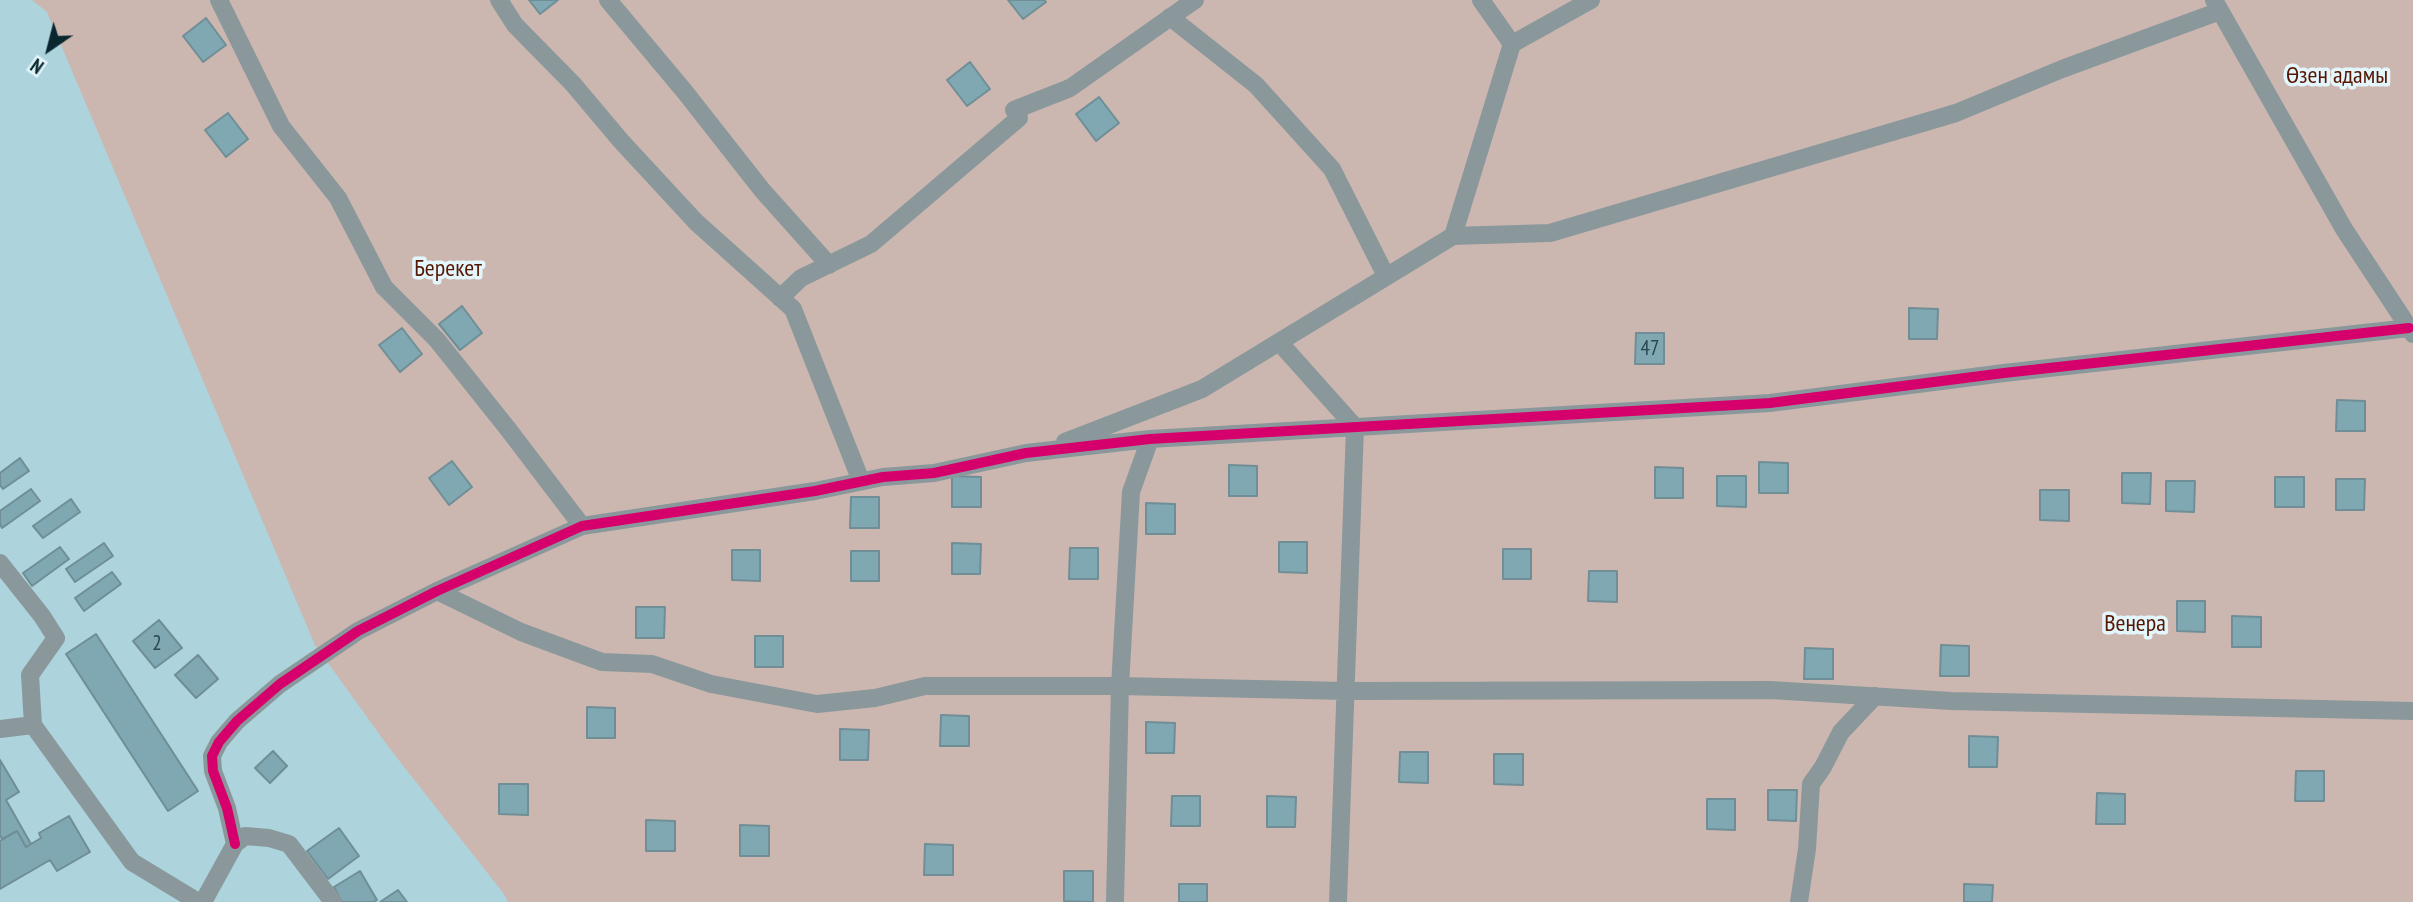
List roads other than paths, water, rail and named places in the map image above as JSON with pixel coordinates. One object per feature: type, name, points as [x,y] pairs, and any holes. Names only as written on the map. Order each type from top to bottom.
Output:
[{"type":"street","points":[[219,0],[281,127],[338,198],[384,287],[438,340],[582,526]]},
{"type":"street","points":[[499,0],[515,25],[573,84],[696,222],[793,309],[861,481]]},
{"type":"street","points":[[608,0],[762,190],[829,265]]},
{"type":"street","points":[[780,298],[801,278],[871,244],[1016,114],[1070,88],[1195,0]]},
{"type":"street","points":[[1482,0],[1512,44]]},
{"type":"street","points":[[1453,236],[1512,44],[1591,0]]},
{"type":"street","points":[[235,844],[228,808],[213,771],[212,756],[219,742],[237,721],[291,677],[358,631],[438,591],[582,526],[815,491],[883,477],[934,473],[1041,451],[1150,439],[1770,403],[2004,373],[2411,331],[2344,229],[2217,5],[1956,113],[1550,233],[1453,236],[1202,388],[1041,451]]},
{"type":"street","points":[[1170,17],[1256,85],[1332,169],[1386,276]]},
{"type":"street","points":[[1279,342],[1355,427],[1338,902]]},
{"type":"street","points":[[1115,902],[1120,686],[1131,492],[1150,439]]},
{"type":"street","points":[[0,563],[56,638],[30,676],[33,725],[132,862],[198,902]]},
{"type":"street","points":[[438,591],[521,632],[602,662],[652,664],[711,684],[817,704],[875,698],[925,686],[1120,686],[1346,691],[1770,690],[1951,701],[2413,711]]},
{"type":"street","points":[[1799,902],[1807,849],[1811,784],[1841,732],[1875,696]]},
{"type":"street","points":[[0,730],[33,725]]},
{"type":"street","points":[[203,902],[235,844],[245,836],[269,838],[289,844],[333,902]]},
{"type":"park label","name":"Өзен адамы","points":[[2337,76]]},
{"type":"park label","name":"Берекет","points":[[448,269]]},
{"type":"park label","name":"Венера","points":[[2135,624]]}]
